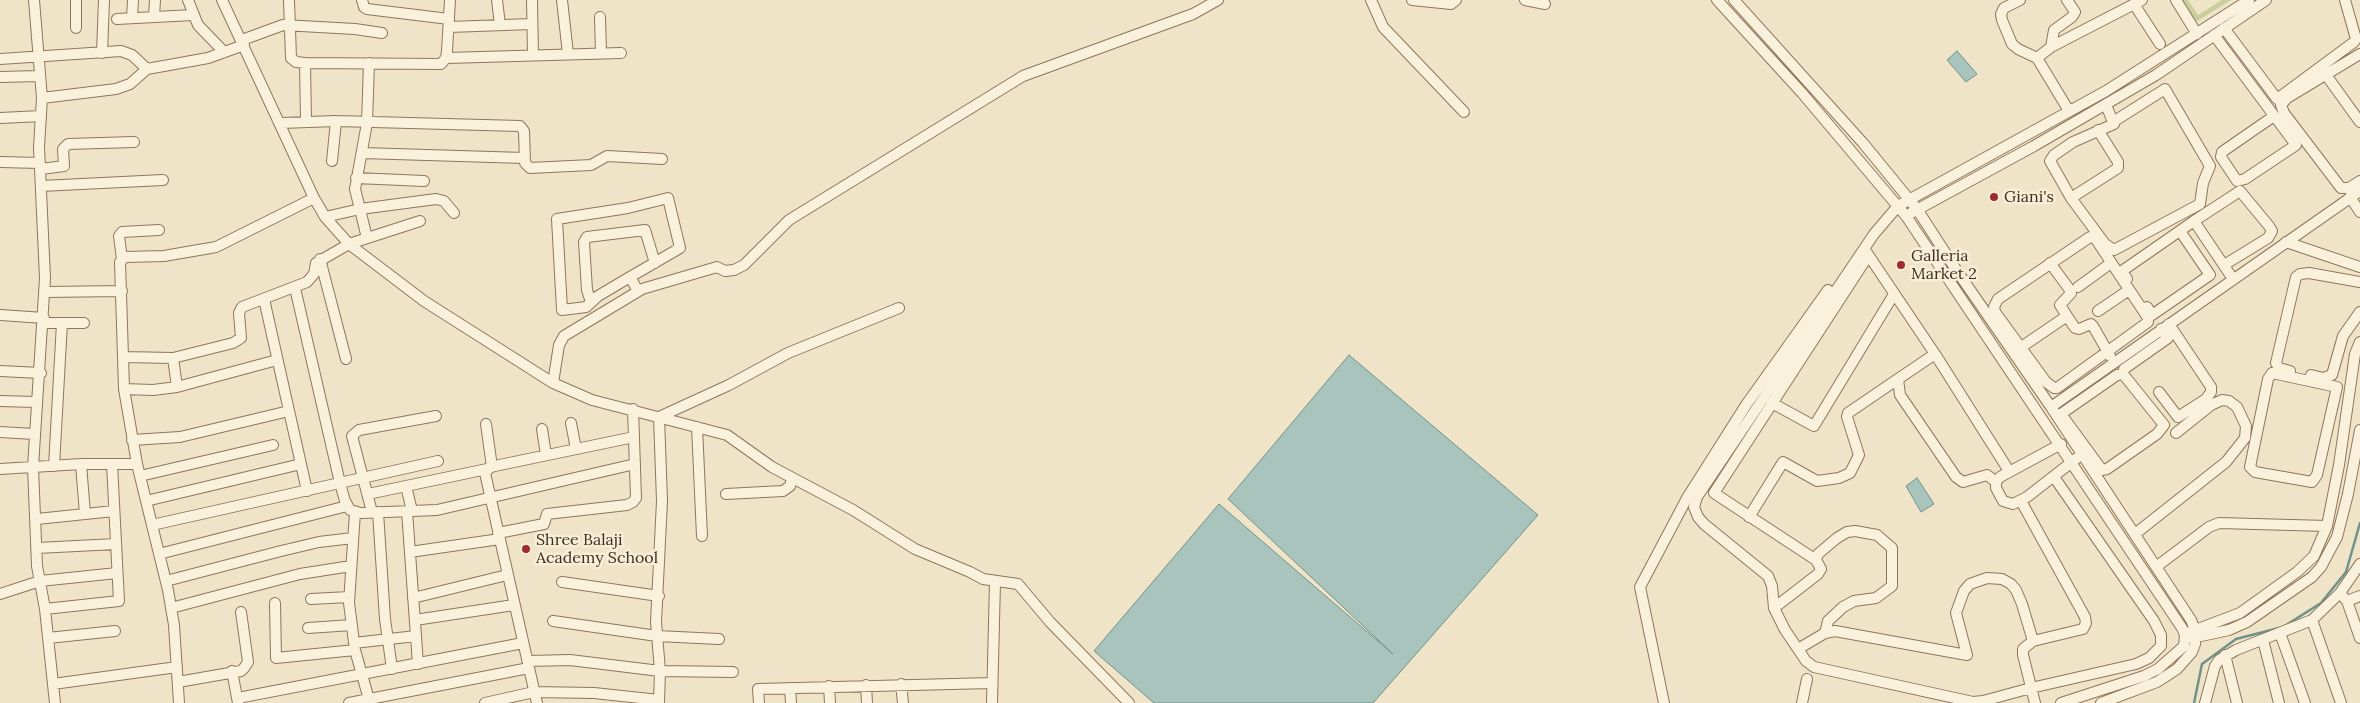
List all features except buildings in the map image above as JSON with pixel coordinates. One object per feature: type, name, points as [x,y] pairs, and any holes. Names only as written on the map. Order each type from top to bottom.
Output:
[{"type":"street","points":[[34,0],[42,98],[40,166],[45,292],[41,373],[36,402],[33,467],[40,581],[45,609],[55,703]]},
{"type":"street","points":[[76,0],[76,28]]},
{"type":"street","points":[[102,53],[104,0]]},
{"type":"street","points":[[132,18],[133,0]]},
{"type":"street","points":[[154,17],[155,0]]},
{"type":"street","points":[[188,0],[193,16],[208,37],[224,52]]},
{"type":"street","points":[[222,0],[281,123],[314,198],[325,217],[349,244],[424,301],[553,383],[592,400],[633,409],[726,435],[772,467],[853,510],[915,549],[983,579],[1018,584],[1050,622],[1129,703]]},
{"type":"street","points":[[289,0],[291,58],[296,62],[436,64],[444,62],[446,58],[450,0]]},
{"type":"street","points":[[362,0],[364,7],[367,9],[449,23],[532,24]]},
{"type":"street","points":[[497,0],[500,25]]},
{"type":"street","points":[[532,0],[533,55]]},
{"type":"street","points":[[562,0],[568,54]]},
{"type":"street","points":[[553,383],[559,345],[564,336],[638,291],[690,273],[717,267],[725,271],[734,270],[744,264],[789,220],[1023,76],[1193,14],[1218,0]]},
{"type":"street","points":[[1370,0],[1383,27],[1464,112]]},
{"type":"street","points":[[1412,0],[1451,4],[1456,0]]},
{"type":"street","points":[[1525,0],[1545,4]]},
{"type":"street","points":[[1717,0],[1802,93],[1906,216],[2061,444],[2185,637]]},
{"type":"street","points":[[1734,0],[1863,144],[1909,199],[1956,271],[2018,349],[2046,382],[2057,388],[2148,322],[2148,318],[2095,238],[2090,237],[1996,302],[1995,312],[2018,349],[2051,407],[2085,453],[2102,470],[2107,469],[2157,434],[2164,425],[2126,377],[2117,375],[2061,414],[2085,453],[2156,568],[2191,620],[2196,633],[2192,652],[2166,676],[2102,703]]},
{"type":"street","points":[[2020,0],[2004,8],[2001,14],[2012,44],[2018,49],[2038,58],[2069,111]]},
{"type":"street","points":[[2050,47],[2054,30],[2072,17],[2075,12],[2067,0]]},
{"type":"street","points":[[2176,0],[2197,34]]},
{"type":"street","points":[[1664,703],[1640,587],[1687,498],[1746,405],[1895,203],[1909,199],[2069,111],[2197,34],[2249,0]]},
{"type":"street","points":[[1906,216],[2034,146],[2156,75],[2266,0]]},
{"type":"street","points":[[2224,28],[2277,99],[2354,42],[2356,39],[2345,0]]},
{"type":"street","points":[[2038,58],[2050,47],[2138,2],[2160,44]]},
{"type":"street","points":[[117,19],[193,16]]},
{"type":"street","points":[[600,17],[601,53]]},
{"type":"street","points":[[42,98],[116,89],[130,84],[147,68],[208,58],[283,25],[355,29],[382,33]]},
{"type":"street","points":[[2214,35],[2296,145],[2295,148],[2245,179],[2237,181],[2221,157],[2222,152],[2274,116]]},
{"type":"street","points":[[0,59],[127,52],[147,68]]},
{"type":"street","points":[[446,58],[621,52]]},
{"type":"street","points":[[2360,54],[2287,98],[2280,105],[2284,113],[2341,188],[2349,188],[2360,181]]},
{"type":"street","points":[[306,63],[306,121]]},
{"type":"street","points":[[367,238],[355,189],[367,123],[369,63]]},
{"type":"street","points":[[2326,75],[2360,122]]},
{"type":"street","points":[[0,77],[39,76]]},
{"type":"street","points":[[2165,89],[2209,162],[2200,204],[2114,250],[2105,244],[2071,198],[2050,160],[2063,148],[2114,124],[2113,122],[2165,89]]},
{"type":"street","points":[[2106,104],[2113,122]]},
{"type":"street","points":[[0,118],[41,116]]},
{"type":"street","points":[[281,123],[336,121],[520,126],[524,131],[524,163],[530,168],[591,165],[607,156],[662,159]]},
{"type":"street","points":[[332,161],[336,121]]},
{"type":"street","points":[[2071,198],[2118,168],[2118,162],[2098,130]]},
{"type":"street","points":[[2026,135],[2034,146]]},
{"type":"street","points":[[0,162],[64,166],[64,149],[68,144],[134,142]]},
{"type":"street","points":[[362,153],[524,158]]},
{"type":"street","points":[[356,178],[424,182]]},
{"type":"street","points":[[41,186],[163,180]]},
{"type":"street","points":[[2210,275],[2152,315],[2122,271],[2240,191],[2272,231],[2268,238],[2224,266]]},
{"type":"street","points":[[2051,407],[2360,191]]},
{"type":"street","points":[[2350,197],[2360,212]]},
{"type":"street","points":[[122,259],[172,255],[216,247],[314,198]]},
{"type":"street","points":[[325,217],[360,209],[436,198],[444,201],[454,213]]},
{"type":"street","points":[[668,198],[680,248],[655,263],[598,296],[586,307],[562,310],[557,219],[628,208],[668,198]]},
{"type":"street","points":[[1774,608],[1818,574],[1821,569],[1816,560],[1714,493],[1772,403],[1895,203]]},
{"type":"street","points":[[123,357],[173,358],[238,340],[242,334],[240,309],[295,288],[312,279],[314,266],[320,259],[349,244],[420,221]]},
{"type":"street","points":[[2194,221],[2233,279]]},
{"type":"street","points":[[158,230],[122,232],[119,236],[122,259],[120,262],[124,389],[137,464],[171,608],[179,703]]},
{"type":"street","points":[[591,302],[587,290],[584,242],[587,237],[645,230],[655,263]]},
{"type":"street","points":[[2180,231],[2220,288]]},
{"type":"street","points":[[2286,242],[2360,267]]},
{"type":"street","points":[[1866,252],[1935,354],[2009,471]]},
{"type":"street","points":[[1866,252],[1697,497],[1694,508],[1698,517],[1768,576],[1772,586],[1774,608],[1785,630],[1806,661],[1822,669],[1973,702],[2136,664],[2156,652],[2162,640],[2154,621],[2054,477]]},
{"type":"street","points":[[320,259],[346,359]]},
{"type":"street","points":[[2050,263],[2070,290],[2071,293],[2060,305],[2075,328],[2079,329],[2091,324],[2094,326],[2118,360]]},
{"type":"street","points":[[2078,287],[2111,263]]},
{"type":"street","points":[[2360,282],[2309,273],[2300,274],[2296,277],[2276,366],[2329,377],[2332,375],[2343,336],[2360,312]]},
{"type":"street","points":[[630,277],[638,291]]},
{"type":"street","points":[[295,288],[340,483],[351,509],[353,538],[349,596],[355,646],[369,701]]},
{"type":"street","points":[[2098,311],[2129,290]]},
{"type":"street","points":[[45,292],[122,291]]},
{"type":"street","points":[[1772,403],[1814,426],[1894,294]]},
{"type":"street","points":[[264,299],[307,491]]},
{"type":"street","points":[[659,417],[729,385],[788,353],[899,308]]},
{"type":"street","points":[[0,315],[62,323],[84,323]]},
{"type":"street","points":[[2018,349],[2067,316]]},
{"type":"street","points":[[54,466],[62,323]]},
{"type":"street","points":[[2159,392],[2178,417],[2206,399],[2211,392],[2211,387],[2165,327]]},
{"type":"street","points":[[2124,369],[2172,336]]},
{"type":"street","points":[[2185,637],[2240,613],[2297,572],[2314,556],[2327,526],[2359,343],[2343,336]]},
{"type":"street","points":[[1749,517],[1783,462],[1817,481],[1839,478],[1850,473],[1860,455],[1847,417],[1848,413],[1935,354]]},
{"type":"street","points":[[173,358],[177,387]]},
{"type":"street","points":[[124,389],[153,390],[177,387],[277,360]]},
{"type":"street","points":[[2103,370],[2110,380]]},
{"type":"street","points":[[0,371],[41,373]]},
{"type":"street","points":[[2271,374],[2336,387],[2331,411],[2317,475],[2312,482],[2255,472],[2250,467],[2268,379],[2271,374]]},
{"type":"street","points":[[1898,379],[1900,395],[1956,478],[1963,482],[1987,475],[1996,482]]},
{"type":"street","points":[[2135,534],[2226,462],[2246,438],[2246,426],[2237,407],[2230,401],[2222,400],[2211,405],[2176,432]]},
{"type":"street","points":[[0,401],[36,402]]},
{"type":"street","points":[[410,552],[499,536],[544,524],[547,514],[628,505],[633,502],[636,498],[633,409]]},
{"type":"street","points":[[132,440],[180,437],[289,411]]},
{"type":"street","points":[[2331,411],[2346,415]]},
{"type":"street","points":[[392,669],[375,512],[362,478],[352,440],[354,433],[436,416]]},
{"type":"street","points":[[485,703],[534,692],[594,693],[659,702],[660,671],[657,636],[662,501],[659,417]]},
{"type":"street","points":[[571,423],[576,449]]},
{"type":"street","points":[[486,424],[490,468]]},
{"type":"street","points":[[697,428],[702,536]]},
{"type":"street","points":[[542,429],[546,455]]},
{"type":"street","points":[[2196,633],[2229,630],[2247,622],[2312,577],[2321,567],[2337,537],[2348,494],[2360,430]]},
{"type":"street","points":[[0,432],[34,434]]},
{"type":"street","points":[[368,494],[634,437]]},
{"type":"street","points":[[2061,444],[2009,471],[1996,482],[1996,488],[2004,501],[2009,504],[2021,500],[2085,453]]},
{"type":"street","points":[[140,476],[273,445]]},
{"type":"street","points":[[2324,447],[2341,452]]},
{"type":"street","points":[[152,525],[438,461]]},
{"type":"street","points":[[81,464],[85,514]]},
{"type":"street","points":[[0,469],[81,464],[137,464]]},
{"type":"street","points":[[45,609],[119,600],[112,464]]},
{"type":"street","points":[[146,501],[301,464]]},
{"type":"street","points":[[159,554],[351,509],[375,512],[437,510],[635,464]]},
{"type":"street","points":[[490,468],[485,473],[537,703]]},
{"type":"street","points":[[726,494],[783,491],[790,486],[792,478]]},
{"type":"street","points":[[406,486],[418,664]]},
{"type":"street","points":[[2021,500],[2086,623],[2082,629],[2075,632],[2033,641],[2026,645],[2022,654],[2035,703]]},
{"type":"street","points":[[37,519],[114,511]]},
{"type":"street","points":[[2156,568],[2209,527],[2219,523],[2327,526]]},
{"type":"street","points":[[1816,560],[1818,554],[1828,546],[1847,532],[1855,530],[1877,535],[1889,544],[1893,554],[1892,586],[1876,598],[1854,600],[1844,607],[1828,622],[1825,633]]},
{"type":"street","points":[[166,581],[319,542],[353,538]]},
{"type":"street","points":[[37,548],[116,544]]},
{"type":"street","points":[[2205,703],[2215,666],[2225,655],[2312,620],[2344,597],[2360,564]]},
{"type":"street","points":[[171,608],[300,574],[351,566]]},
{"type":"street","points":[[0,594],[40,581],[117,574]]},
{"type":"street","points":[[413,598],[507,575]]},
{"type":"street","points":[[1798,649],[1825,633],[1844,632],[1967,655],[1956,613],[1964,591],[1970,584],[1987,578],[2002,579],[2011,584],[2016,590],[2033,641]]},
{"type":"street","points":[[562,582],[658,596]]},
{"type":"street","points":[[992,703],[995,582]]},
{"type":"street","points":[[310,599],[349,596]]},
{"type":"street","points":[[2344,597],[2360,596]]},
{"type":"street","points":[[2344,597],[2360,638]]},
{"type":"street","points":[[275,603],[276,658],[416,636]]},
{"type":"street","points":[[414,620],[514,605]]},
{"type":"street","points":[[178,682],[241,670],[248,662],[241,612]]},
{"type":"street","points":[[2312,620],[2341,703]]},
{"type":"street","points":[[553,621],[657,636],[719,639]]},
{"type":"street","points":[[308,628],[352,625]]},
{"type":"street","points":[[48,638],[114,631]]},
{"type":"street","points":[[2280,633],[2305,703]]},
{"type":"street","points":[[2062,703],[2151,673],[2166,664],[2180,651],[2185,637]]},
{"type":"street","points":[[2263,640],[2278,703]]},
{"type":"street","points":[[232,671],[238,700],[523,643]]},
{"type":"street","points":[[2225,655],[2237,703]]},
{"type":"street","points":[[349,703],[369,701],[528,665],[570,660],[660,671],[733,672]]},
{"type":"street","points":[[53,684],[177,667]]},
{"type":"street","points":[[1802,703],[1807,679]]},
{"type":"street","points":[[759,703],[758,689],[991,683]]},
{"type":"street","points":[[901,684],[903,703]]},
{"type":"street","points":[[866,685],[867,703]]},
{"type":"street","points":[[829,686],[830,703]]},
{"type":"street","points":[[790,688],[792,703]]},
{"type":"green space","points":[[2182,0],[2188,0],[2198,15],[2222,0],[2231,0],[2196,22]]},
{"type":"water","points":[[1957,51],[1977,74],[1966,82],[1947,60]]},
{"type":"water","points":[[1349,355],[1538,515],[1373,703],[1154,703],[1094,651],[1219,504],[1393,654],[1228,499]]},
{"type":"water","points":[[1917,478],[1934,504],[1921,512],[1906,486]]},
{"type":"waterway","points":[[2194,703],[2202,664],[2236,639],[2283,627],[2321,603],[2346,572],[2360,523]]},
{"type":"place","name":"Giani's","points":[[1994,197]]},
{"type":"place","name":"Galleria Market 2","points":[[1901,265]]},
{"type":"place","name":"Shree Balaji Academy School","points":[[526,549]]}]
